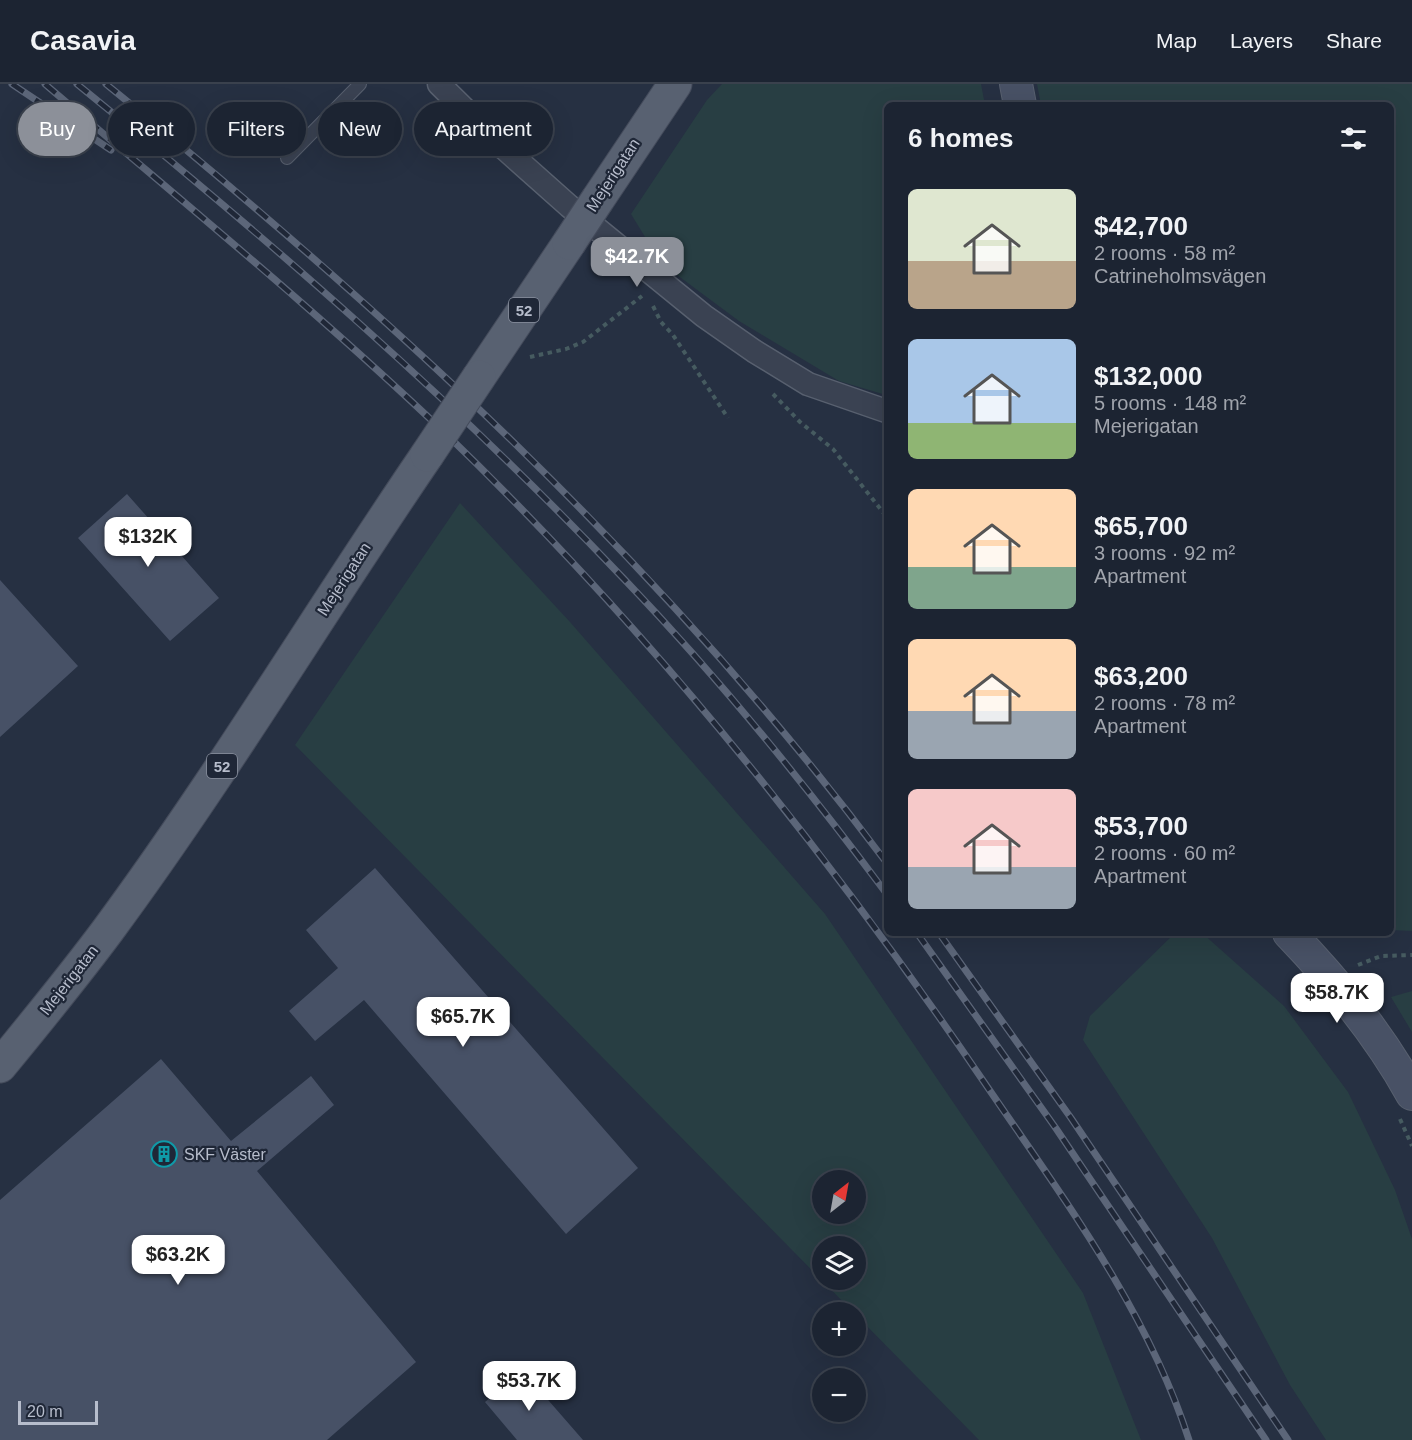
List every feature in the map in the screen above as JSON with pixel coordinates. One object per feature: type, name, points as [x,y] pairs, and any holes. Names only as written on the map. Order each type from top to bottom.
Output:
[{"type":"main road","name":"Mejerigatan","points":[[0,1066],[66,986],[116,919],[222,766],[360,554],[675,84]]},
{"type":"street","points":[[439,84],[505,149],[569,206],[704,316],[754,351],[808,384],[884,410]]},
{"type":"street","points":[[1016,84],[1019,102]]},
{"type":"street","points":[[1292,936],[1337,983],[1389,1054],[1412,1094]]},
{"type":"lane","points":[[287,158],[360,84]]},
{"type":"path","points":[[528,357],[566,349],[583,342],[647,293]]},
{"type":"path","points":[[656,300],[652,308],[728,418]]},
{"type":"path","points":[[765,387],[800,422],[833,449],[884,513]]},
{"type":"path","points":[[1337,983],[1353,968],[1366,960],[1381,956],[1412,955]]},
{"type":"green space","points":[[722,84],[981,84],[984,102],[884,102],[884,394],[839,381],[739,321],[661,263],[631,214],[707,100]]},
{"type":"green space","points":[[1037,84],[1412,84],[1412,931],[1394,930],[1394,102],[1040,102]]},
{"type":"green space","points":[[460,503],[570,622],[825,914],[1083,1293],[1141,1440],[979,1440],[866,1325],[866,1302],[843,1302],[831,1290],[866,1290],[866,1236],[812,1236],[812,1270],[295,745]]},
{"type":"green space","points":[[1172,936],[1205,936],[1284,1006],[1348,1092],[1395,1190],[1412,1239],[1412,1440],[1326,1440],[1290,1385],[1212,1238],[1083,1040],[1090,1016]]},
{"type":"green space","points":[[1412,991],[1412,1032],[1391,997]]},
{"type":"building","points":[[127,494],[219,598],[170,641],[78,538]]},
{"type":"building","points":[[0,580],[78,666],[0,737]]},
{"type":"building","points":[[375,868],[638,1168],[566,1234],[364,1000],[315,1041],[289,1011],[338,968],[306,930]]},
{"type":"building","name":"SKF Väster","points":[[161,1059],[231,1141],[311,1076],[334,1105],[257,1171],[416,1362],[327,1440],[0,1440],[0,1200]]},
{"type":"building","points":[[522,1370],[583,1440],[517,1440],[485,1402]]},
{"type":"railway","points":[[12,84],[108,148]]},
{"type":"railway","points":[[45,84],[298,299],[397,388],[520,507],[663,663],[798,826],[862,910],[1043,1167],[1100,1254],[1126,1299],[1150,1345],[1189,1440]]},
{"type":"railway","points":[[77,84],[358,322],[494,448],[560,513],[659,616],[727,693],[824,812],[884,890]]},
{"type":"railway","points":[[106,84],[317,262],[420,354],[520,449],[617,547],[711,648],[801,753],[884,859]]},
{"type":"railway","points":[[919,936],[1055,1127],[1266,1440]]},
{"type":"railway","points":[[941,936],[1071,1118],[1288,1440]]},
{"type":"place","name":"SKF Väster","points":[[164,1154]]}]
